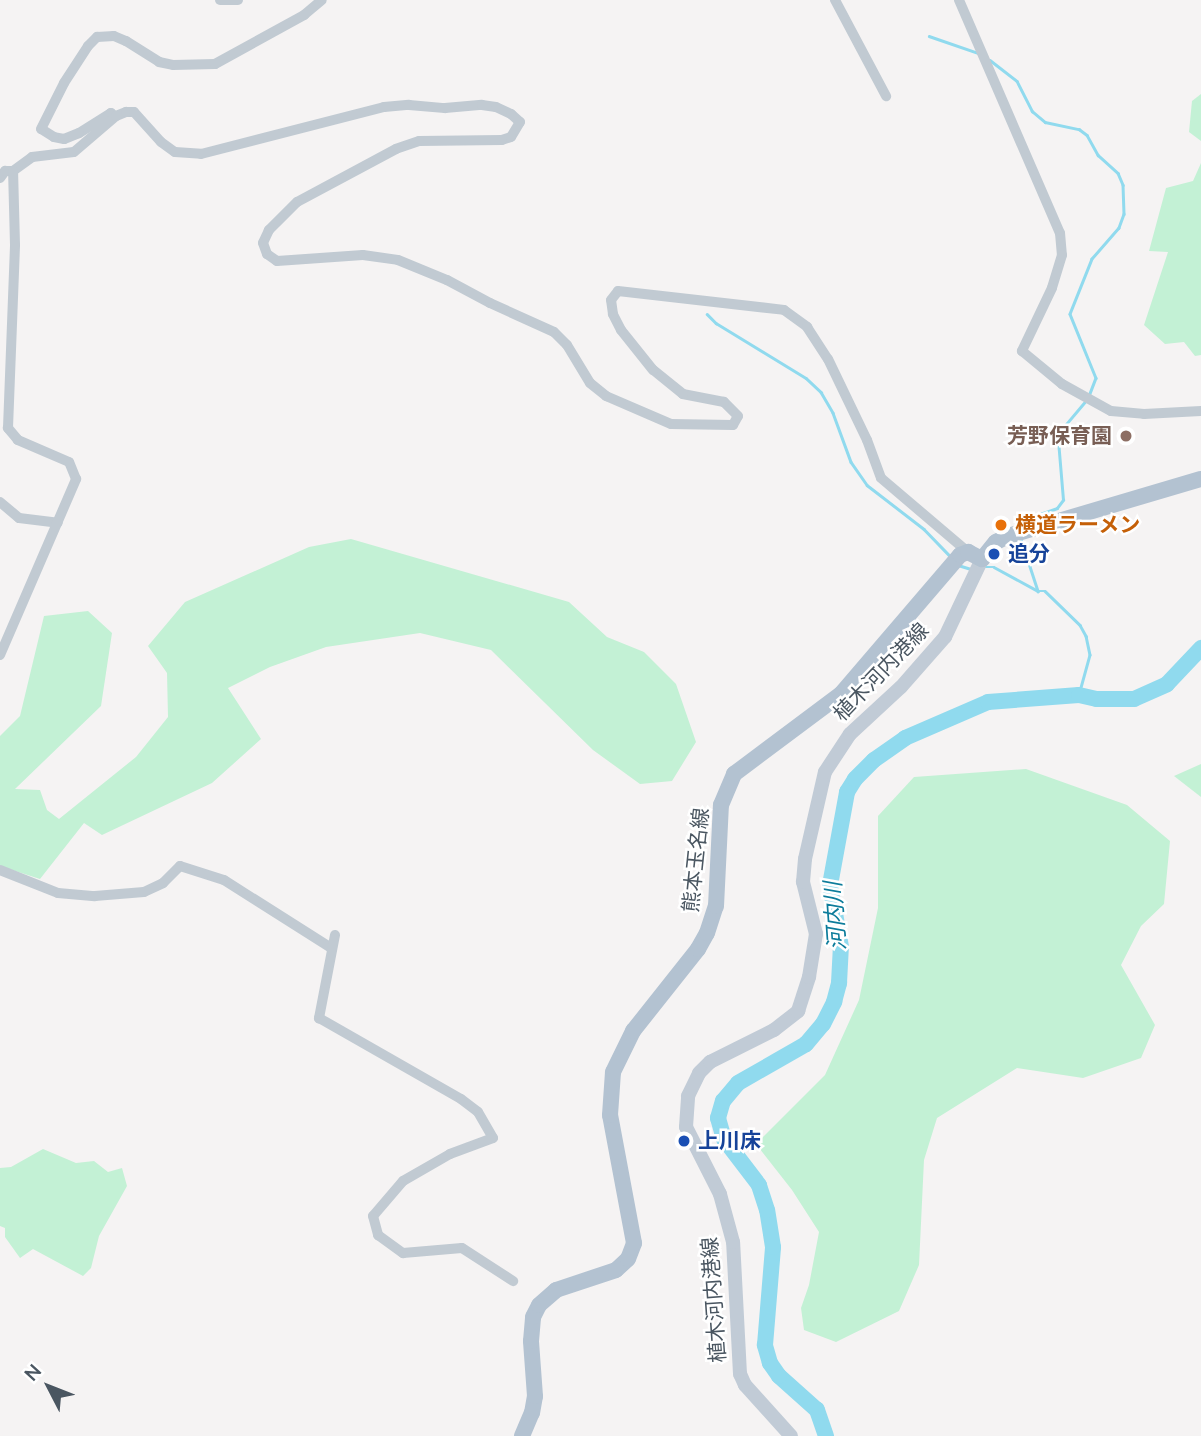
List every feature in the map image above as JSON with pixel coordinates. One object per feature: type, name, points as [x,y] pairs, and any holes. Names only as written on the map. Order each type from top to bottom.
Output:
[{"type":"main road","name":"熊本玉名線","points":[[522,1436],[532,1413],[535,1396],[531,1341],[533,1317],[539,1305],[555,1290],[616,1270],[628,1259],[634,1243],[610,1115],[613,1072],[633,1031],[698,950],[707,933],[716,906],[722,805],[734,774],[821,712],[841,694],[950,563],[975,556],[1008,536],[1201,479]]},
{"type":"main road","name":"植木河内港線","points":[[791,1436],[745,1385],[740,1374],[733,1242],[720,1194],[686,1127],[688,1096],[699,1073],[710,1062],[774,1030],[798,1011],[809,977],[816,934],[803,882],[805,859],[825,772],[850,734],[911,677],[945,637],[975,556]]},
{"type":"street","points":[[220,0],[238,0]]},
{"type":"street","points":[[116,116],[111,113],[79,134],[64,139],[41,130],[64,83],[97,37],[114,36],[159,62],[173,65],[215,64],[304,15],[322,0]]},
{"type":"street","points":[[835,0],[886,96]]},
{"type":"street","points":[[959,0],[1060,233],[1062,255],[1052,288],[1022,351],[1037,366],[1089,401],[1111,411],[1144,414],[1201,411]]},
{"type":"street","points":[[0,178],[5,171],[13,171],[32,157],[74,152],[116,116],[134,112],[160,142],[175,152],[201,154],[384,107],[409,105],[445,108],[482,105],[512,114],[520,122],[510,137],[502,140],[419,141],[396,149],[297,202],[269,230],[263,243],[267,254],[277,261],[363,255],[398,261],[447,280],[489,303],[554,332],[567,345],[590,383],[606,396],[671,424],[733,425],[738,416],[724,402],[683,394],[653,370],[621,330],[613,314],[611,300],[618,291],[784,310],[807,327],[828,359],[867,440],[881,478],[975,556]]},
{"type":"street","points":[[0,655],[58,523],[76,473],[69,462],[12,435],[8,428],[4,382],[15,245],[13,171]]},
{"type":"street","points":[[0,502],[19,518],[58,523]]},
{"type":"street","points":[[0,870],[58,893],[95,896],[144,892],[163,883],[180,866],[224,880],[331,948]]},
{"type":"street","points":[[335,935],[319,1018],[461,1100],[478,1112],[493,1138],[450,1154],[402,1181],[373,1216],[378,1235],[403,1252],[462,1248],[513,1281]]},
{"type":"green space","points":[[1201,94],[1201,141],[1189,132],[1192,101]]},
{"type":"green space","points":[[1201,163],[1201,355],[1195,356],[1184,342],[1165,344],[1144,325],[1168,252],[1149,251],[1166,188],[1193,181]]},
{"type":"green space","points":[[351,539],[569,602],[607,637],[644,652],[676,684],[696,742],[672,781],[640,784],[593,750],[491,650],[420,633],[326,647],[270,667],[228,688],[261,739],[212,783],[102,835],[84,823],[40,879],[0,866],[0,736],[20,716],[44,616],[88,611],[112,633],[101,706],[15,789],[40,790],[47,810],[59,819],[136,757],[168,717],[167,673],[148,646],[185,602],[309,547]]},
{"type":"green space","points":[[1201,764],[1201,797],[1174,776]]},
{"type":"green space","points":[[1026,769],[1127,805],[1170,841],[1164,904],[1141,926],[1121,965],[1155,1025],[1141,1058],[1083,1078],[1017,1068],[937,1118],[924,1160],[919,1265],[899,1311],[836,1342],[804,1330],[801,1308],[809,1285],[819,1232],[792,1190],[756,1144],[825,1075],[859,1000],[878,908],[878,816],[914,777]]},
{"type":"green space","points":[[43,1149],[76,1163],[94,1161],[108,1172],[122,1168],[127,1186],[99,1236],[91,1268],[83,1276],[33,1249],[20,1258],[5,1237],[5,1228],[0,1226],[0,1168],[11,1167]]},
{"type":"waterway","points":[[929,36],[978,53]]},
{"type":"waterway","points":[[990,60],[1017,81],[1032,111],[1045,122],[1079,129],[1087,135],[1098,155],[1118,173],[1123,185],[1124,214],[1119,228],[1092,259],[1070,314],[1096,378],[1089,396]]},
{"type":"waterway","points":[[707,314],[716,323],[806,378],[821,392],[833,413],[851,462],[867,485],[924,529],[951,557]]},
{"type":"waterway","points":[[1031,521],[1037,515],[1057,508],[1063,500],[1058,441],[1062,429],[1085,402]]},
{"type":"waterway","points":[[1021,539],[1038,591]]},
{"type":"waterway","points":[[958,565],[971,569]]},
{"type":"waterway","points":[[984,567],[994,567],[1038,591],[1045,591],[1080,625],[1086,636],[1090,655],[1079,695]]},
{"type":"waterway","name":"河内川","points":[[826,1436],[817,1410],[779,1376],[770,1363],[765,1345],[773,1247],[767,1210],[759,1185],[724,1139],[718,1118],[723,1101],[738,1083],[806,1044],[823,1024],[834,1002],[839,983],[841,947],[830,885],[847,792],[855,779],[874,760],[905,738],[988,702],[1079,695],[1097,699],[1134,699],[1167,684],[1201,648]]},
{"type":"place","name":"芳野保育園","points":[[1126,436]]},
{"type":"place","name":"横道ラーメン","points":[[1001,525]]},
{"type":"place","name":"追分","points":[[994,554]]},
{"type":"place","name":"上川床","points":[[684,1141]]}]
